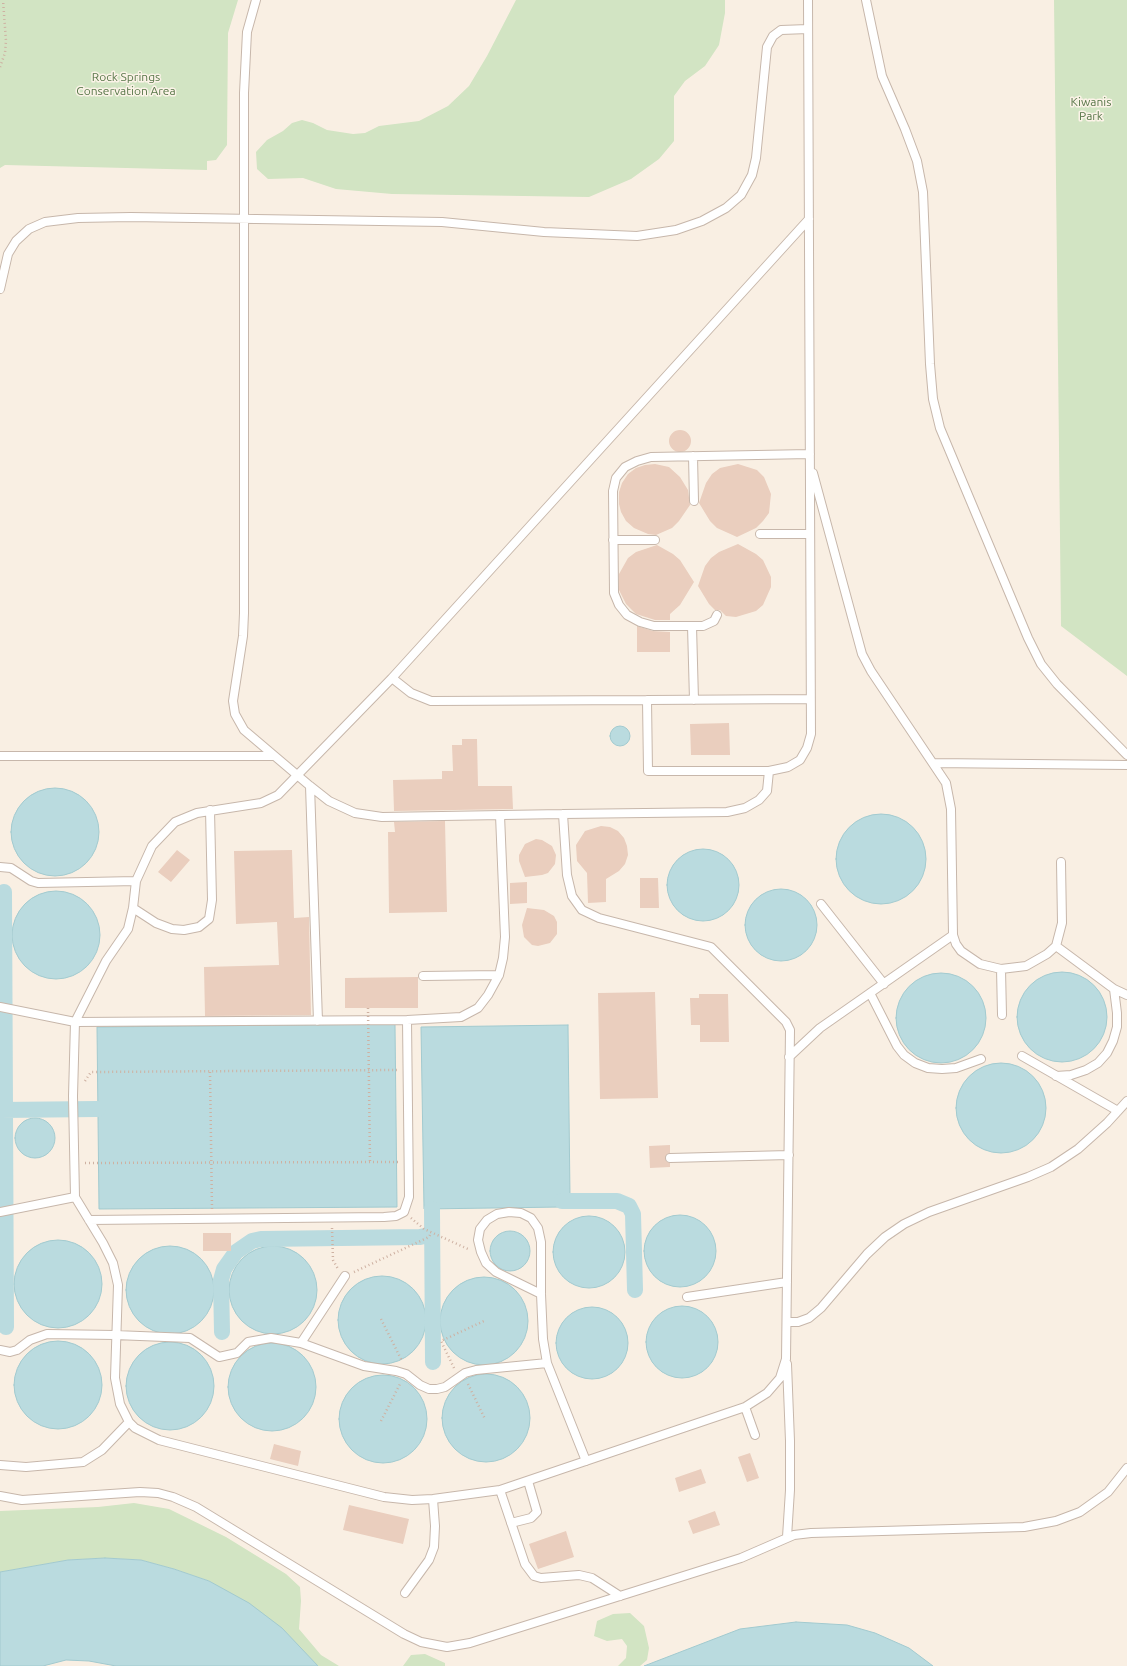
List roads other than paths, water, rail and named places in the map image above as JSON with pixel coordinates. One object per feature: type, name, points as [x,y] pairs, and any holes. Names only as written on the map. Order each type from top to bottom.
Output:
[{"type":"lane","points":[[256,0],[247,32],[245,63],[244,628],[233,701],[235,714],[244,730],[329,801],[355,813],[382,817],[727,812],[745,808],[759,800],[767,791],[769,771]]},
{"type":"lane","points":[[647,700],[648,771],[769,771],[788,767],[800,760],[808,748],[810,734],[810,458],[808,0]]},
{"type":"lane","points":[[866,0],[882,76],[910,142],[917,162],[923,192],[930,364],[933,399],[940,428],[1012,602],[1041,664],[1057,684],[1127,755]]},
{"type":"lane","points":[[0,289],[8,254],[16,241],[29,229],[45,222],[78,218],[442,222],[544,232],[637,236],[676,230],[714,215],[726,208],[741,194],[752,175],[756,158],[767,47],[773,36],[781,30],[808,29]]},
{"type":"lane","points":[[786,1359],[780,1378],[767,1393],[745,1407],[500,1490],[432,1499],[397,1500],[159,1440],[135,1428],[129,1422],[117,1391],[115,1378],[115,1335],[118,1285],[113,1263],[75,1197],[73,1102],[75,1022],[106,961],[128,929],[134,908],[136,881],[152,846],[175,822],[197,813],[261,803],[278,795],[392,678],[809,219]]},
{"type":"lane","points":[[717,614],[709,624],[692,626],[654,626],[640,622],[627,615],[619,605],[614,593],[613,490],[616,478],[626,467],[637,461],[651,457],[693,456],[810,458]]},
{"type":"lane","points":[[693,456],[694,501]]},
{"type":"lane","points":[[810,458],[862,654],[870,671],[946,783],[951,809],[952,935],[956,944],[970,958],[990,968],[1001,969],[1026,966],[1038,961],[1056,946],[1062,923],[1061,862]]},
{"type":"lane","points":[[760,534],[810,534]]},
{"type":"lane","points":[[613,540],[655,540]]},
{"type":"lane","points":[[692,626],[694,700]]},
{"type":"lane","points":[[392,678],[412,692],[431,701],[810,698]]},
{"type":"lane","points":[[0,756],[274,756]]},
{"type":"lane","points":[[933,763],[1127,765]]},
{"type":"lane","points":[[310,786],[318,1021]]},
{"type":"lane","points":[[134,908],[156,923],[172,929],[184,930],[199,927],[209,919],[212,900],[210,810]]},
{"type":"lane","points":[[563,814],[567,875],[572,896],[582,910],[599,918],[711,947],[786,1022],[790,1030],[786,1359],[790,1441],[790,1490],[787,1538]]},
{"type":"lane","points":[[0,1008],[75,1022],[407,1020],[461,1017],[478,1008],[488,995],[499,975],[503,958],[505,937],[500,815]]},
{"type":"lane","points":[[0,866],[11,868],[31,881],[38,883],[136,881]]},
{"type":"lane","points":[[821,904],[884,984]]},
{"type":"lane","points":[[790,1057],[820,1028],[952,935]]},
{"type":"lane","points":[[1056,946],[1114,989],[1127,995]]},
{"type":"lane","points":[[1001,969],[1002,1015]]},
{"type":"lane","points":[[423,976],[499,975]]},
{"type":"lane","points":[[1056,1076],[1086,1070],[1098,1063],[1107,1053],[1113,1041],[1116,1027],[1117,1013],[1114,989]]},
{"type":"lane","points":[[870,993],[897,1046],[904,1055],[915,1063],[928,1068],[942,1069],[956,1068],[981,1059]]},
{"type":"lane","points":[[89,1220],[384,1217],[396,1216],[404,1212],[409,1197],[407,1020]]},
{"type":"lane","points":[[1022,1056],[1118,1111]]},
{"type":"lane","points":[[787,1322],[798,1322],[809,1318],[821,1308],[867,1254],[885,1236],[904,1224],[948,1204],[1028,1177],[1051,1167],[1078,1149],[1107,1124],[1127,1101]]},
{"type":"lane","points":[[670,1158],[788,1155]]},
{"type":"lane","points":[[0,1212],[75,1197]]},
{"type":"lane","points":[[541,1294],[496,1272],[486,1263],[478,1240],[480,1229],[487,1220],[496,1214],[509,1212],[521,1213],[531,1218],[538,1228],[541,1242],[543,1339],[547,1363],[586,1461]]},
{"type":"lane","points":[[302,1343],[344,1278]]},
{"type":"lane","points":[[687,1297],[787,1282]]},
{"type":"lane","points":[[0,1350],[10,1352],[17,1350],[30,1340],[47,1334],[115,1335],[190,1338],[219,1357],[236,1353],[248,1342],[258,1339],[271,1338],[302,1343],[364,1366],[406,1374],[420,1385],[428,1389],[445,1387],[476,1370],[547,1363]]},
{"type":"lane","points":[[745,1407],[755,1435]]},
{"type":"lane","points":[[0,1465],[26,1467],[84,1462],[102,1450],[129,1422]]},
{"type":"lane","points":[[0,1496],[22,1500],[140,1492],[158,1493],[173,1497],[196,1507],[404,1634],[421,1642],[434,1646],[446,1647],[470,1643],[741,1558],[787,1538],[810,1533],[1024,1527],[1056,1521],[1080,1512],[1108,1492],[1127,1468]]},
{"type":"lane","points":[[511,1523],[531,1518],[537,1512],[528,1481]]},
{"type":"lane","points":[[500,1490],[525,1564],[534,1576],[541,1578],[580,1575],[592,1578],[620,1596]]},
{"type":"lane","points":[[405,1593],[429,1560],[434,1547],[435,1526],[432,1499]]},
{"type":"water","points":[[620,726],[627,729],[630,736],[627,743],[620,746],[613,743],[610,736],[613,729]]},
{"type":"water","points":[[55,788],[72,792],[86,801],[95,815],[99,832],[95,849],[86,863],[72,872],[55,876],[38,872],[24,863],[15,849],[11,832],[15,815],[24,801],[38,792]]},
{"type":"water","points":[[872,814],[890,814],[906,821],[919,834],[926,850],[926,868],[919,884],[906,897],[890,904],[872,904],[856,897],[843,884],[836,868],[836,850],[843,834],[856,821]]},
{"type":"water","points":[[703,849],[723,855],[733,865],[739,885],[733,905],[723,915],[703,921],[683,915],[673,905],[667,885],[673,865],[683,855]]},
{"type":"water","points":[[781,889],[801,895],[811,905],[817,925],[811,945],[801,955],[781,961],[761,955],[751,945],[745,925],[751,905],[761,895]]},
{"type":"water","points":[[56,891],[73,895],[87,904],[96,918],[100,935],[96,952],[87,966],[73,975],[56,979],[39,975],[25,966],[16,952],[12,935],[16,918],[25,904],[39,895]]},
{"type":"water","points":[[1053,972],[1071,972],[1087,979],[1100,992],[1107,1008],[1107,1026],[1100,1042],[1087,1055],[1071,1062],[1053,1062],[1037,1055],[1024,1042],[1017,1026],[1017,1008],[1024,992],[1037,979]]},
{"type":"water","points":[[932,973],[950,973],[966,980],[979,993],[986,1009],[986,1027],[979,1043],[966,1056],[950,1063],[932,1063],[916,1056],[903,1043],[896,1027],[896,1009],[903,993],[916,980]]},
{"type":"water","points":[[395,1024],[397,1207],[99,1209],[97,1027]]},
{"type":"water","points":[[568,1025],[570,1197],[562,1198],[562,1207],[424,1209],[421,1027]]},
{"type":"water","points":[[992,1063],[1010,1063],[1026,1070],[1039,1083],[1046,1099],[1046,1117],[1039,1133],[1026,1146],[1010,1153],[992,1153],[976,1146],[963,1133],[956,1117],[956,1099],[963,1083],[976,1070]]},
{"type":"water","points":[[39,1118],[46,1121],[52,1127],[55,1138],[54,1146],[46,1155],[39,1158],[31,1158],[24,1155],[16,1146],[15,1134],[18,1127],[27,1119]]},
{"type":"water","points":[[680,1215],[700,1221],[710,1231],[716,1251],[710,1271],[700,1281],[680,1287],[660,1281],[650,1271],[644,1251],[650,1231],[660,1221]]},
{"type":"water","points":[[589,1216],[609,1222],[619,1232],[625,1252],[619,1272],[609,1282],[589,1288],[569,1282],[559,1272],[553,1252],[559,1232],[569,1222]]},
{"type":"water","points":[[514,1231],[521,1234],[527,1240],[530,1251],[529,1259],[521,1268],[514,1271],[506,1271],[499,1268],[491,1259],[490,1247],[493,1240],[502,1232]]},
{"type":"water","points":[[58,1240],[75,1244],[89,1253],[98,1267],[102,1284],[98,1301],[89,1315],[75,1324],[58,1328],[41,1324],[27,1315],[18,1301],[14,1284],[18,1267],[27,1253],[41,1244]]},
{"type":"water","points":[[170,1246],[187,1250],[201,1259],[210,1273],[214,1290],[210,1307],[201,1321],[187,1330],[170,1334],[153,1330],[139,1321],[130,1307],[126,1290],[130,1273],[139,1259],[153,1250]]},
{"type":"water","points":[[273,1246],[290,1250],[304,1259],[313,1273],[317,1290],[313,1307],[304,1321],[290,1330],[273,1334],[256,1330],[242,1321],[233,1307],[229,1290],[233,1273],[242,1259],[256,1250]]},
{"type":"water","points":[[382,1276],[399,1280],[413,1289],[422,1303],[426,1320],[422,1337],[413,1351],[399,1360],[382,1364],[365,1360],[351,1351],[342,1337],[338,1320],[342,1303],[351,1289],[365,1280]]},
{"type":"water","points":[[484,1277],[501,1281],[515,1290],[524,1304],[528,1321],[524,1338],[515,1352],[501,1361],[484,1365],[467,1361],[453,1352],[444,1338],[440,1321],[444,1304],[453,1290],[467,1281]]},
{"type":"water","points":[[682,1306],[702,1312],[712,1322],[718,1342],[712,1362],[702,1372],[682,1378],[662,1372],[652,1362],[646,1342],[652,1322],[662,1312]]},
{"type":"water","points":[[592,1307],[612,1313],[622,1323],[628,1343],[622,1363],[612,1373],[592,1379],[572,1373],[562,1363],[556,1343],[562,1323],[572,1313]]},
{"type":"water","points":[[58,1341],[75,1345],[89,1354],[98,1368],[102,1385],[98,1402],[89,1416],[75,1425],[58,1429],[41,1425],[27,1416],[18,1402],[14,1385],[18,1368],[27,1354],[41,1345]]},
{"type":"water","points":[[170,1342],[187,1346],[201,1355],[210,1369],[214,1386],[210,1403],[201,1417],[187,1426],[170,1430],[153,1426],[139,1417],[130,1403],[126,1386],[130,1369],[139,1355],[153,1346]]},
{"type":"water","points":[[272,1343],[289,1347],[303,1356],[312,1370],[316,1387],[312,1404],[303,1418],[289,1427],[272,1431],[255,1427],[241,1418],[232,1404],[228,1387],[232,1370],[241,1356],[255,1347]]},
{"type":"water","points":[[486,1374],[503,1378],[517,1387],[526,1401],[530,1418],[526,1435],[517,1449],[503,1458],[486,1462],[469,1458],[455,1449],[446,1435],[442,1418],[446,1401],[455,1387],[469,1378]]},
{"type":"water","points":[[383,1375],[400,1379],[414,1388],[423,1402],[427,1419],[423,1436],[414,1450],[400,1459],[383,1463],[366,1459],[352,1450],[343,1436],[339,1419],[343,1402],[352,1388],[366,1379]]},
{"type":"water","points":[[105,1558],[141,1560],[209,1581],[249,1603],[282,1628],[318,1666],[116,1666],[89,1661],[66,1660],[43,1666],[0,1666],[0,1572],[68,1560]]},
{"type":"water","points":[[796,1622],[847,1625],[875,1633],[909,1648],[933,1666],[644,1666],[740,1629]]},
{"type":"waterway","points":[[4,892],[6,1327]]},
{"type":"waterway","points":[[0,1110],[98,1109]]},
{"type":"waterway","points":[[562,1201],[617,1201],[629,1206],[633,1214],[635,1290]]},
{"type":"waterway","points":[[432,1209],[433,1362]]},
{"type":"waterway","points":[[222,1332],[221,1280],[224,1269],[236,1252],[252,1241],[261,1239],[420,1237],[429,1235],[432,1231]]},
{"type":"park label","name":"Rock Springs Conservation Area","points":[[126,84]]},
{"type":"park label","name":"Kiwanis Park","points":[[1091,109]]}]
